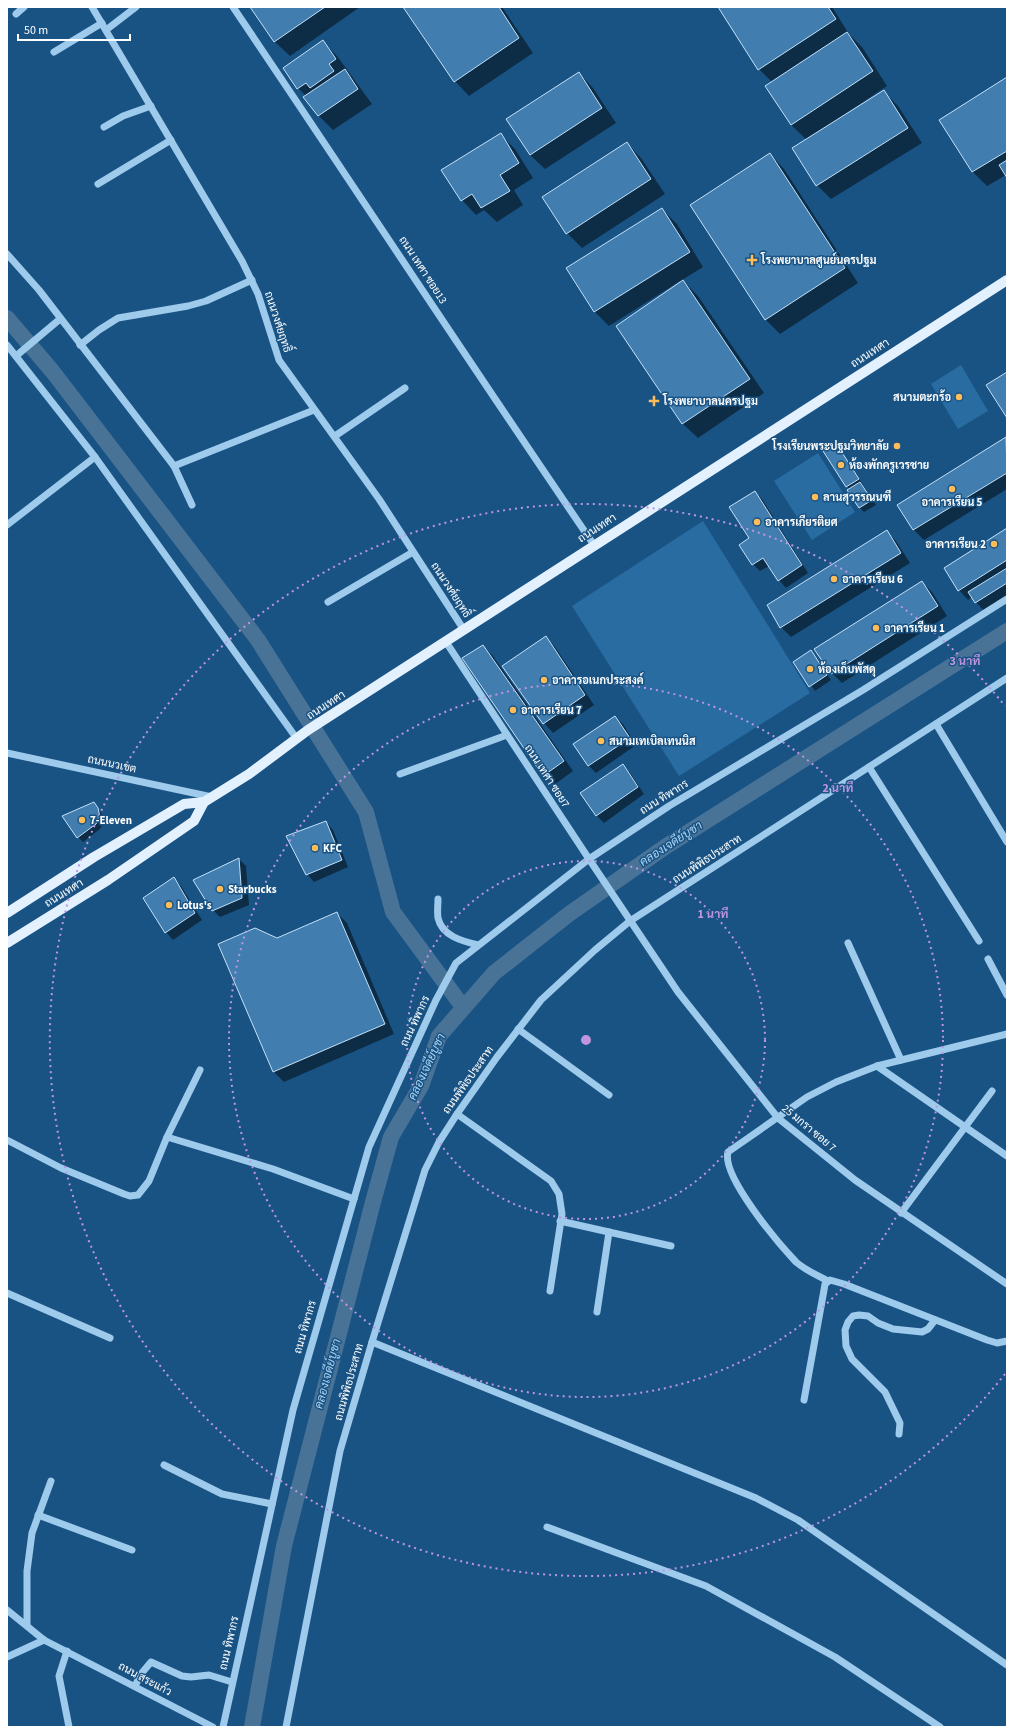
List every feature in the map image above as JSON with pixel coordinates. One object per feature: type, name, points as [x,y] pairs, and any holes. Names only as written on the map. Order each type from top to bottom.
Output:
[{"type":"main road","name":"ถนนเทศา","points":[[7,913],[94,857],[184,804],[208,800],[249,774],[308,730],[1007,280]]},
{"type":"main road","name":"ถนนเทศา","points":[[7,943],[108,880],[194,821],[208,800]]},
{"type":"street","points":[[16,14],[24,7]]},
{"type":"street","name":"ถนนวงศ์ยฤทธิ์","points":[[92,7],[252,280],[279,360],[379,499],[464,630]]},
{"type":"street","points":[[106,30],[136,7]]},
{"type":"street","name":"ถนน เทศา ซอย13","points":[[234,7],[516,431],[594,545]]},
{"type":"street","points":[[54,52],[102,23]]},
{"type":"street","points":[[104,127],[123,116],[151,106]]},
{"type":"street","points":[[98,184],[171,140]]},
{"type":"street","points":[[7,254],[39,290],[174,466],[192,505]]},
{"type":"street","points":[[80,344],[118,318],[188,306],[206,301],[252,280]]},
{"type":"street","points":[[18,355],[60,319]]},
{"type":"street","points":[[7,345],[18,355],[95,457],[297,739]]},
{"type":"street","points":[[335,436],[406,388]]},
{"type":"street","points":[[174,466],[314,410]]},
{"type":"street","points":[[7,525],[95,457]]},
{"type":"street","points":[[328,602],[413,552]]},
{"type":"street","name":"ถนน ทิพากร","points":[[223,1727],[293,1410],[369,1147],[436,1000],[452,969],[462,957],[589,859],[669,806],[863,690],[1007,599]]},
{"type":"street","name":"ถนน เทศา ซอย7","points":[[446,642],[630,921]]},
{"type":"street","name":"ถนนพิพิธประสาท","points":[[286,1727],[340,1451],[425,1170],[439,1142],[457,1114],[518,1029],[541,1000],[595,950],[630,921],[1007,678]]},
{"type":"street","points":[[936,724],[1007,842]]},
{"type":"street","points":[[400,774],[507,735]]},
{"type":"street","name":"ถนนนวเขต","points":[[7,753],[208,800]]},
{"type":"street","points":[[869,767],[979,941]]},
{"type":"street","points":[[438,899],[438,917],[444,930],[460,941],[478,945]]},
{"type":"street","name":"25 มกรา ซอย 7","points":[[630,921],[678,992],[778,1118],[854,1180],[1007,1284]]},
{"type":"street","points":[[848,943],[901,1060]]},
{"type":"street","points":[[988,959],[1007,996]]},
{"type":"street","points":[[518,1029],[609,1095]]},
{"type":"street","points":[[1007,1034],[877,1066],[836,1082],[807,1097],[728,1152],[727,1158],[746,1201],[796,1262],[828,1281],[830,1280],[844,1284],[988,1340],[997,1342],[1007,1341]]},
{"type":"street","points":[[877,1066],[1007,1156]]},
{"type":"street","points":[[7,1140],[61,1168],[130,1196],[138,1195],[149,1181],[166,1137],[200,1070]]},
{"type":"street","points":[[901,1213],[992,1091]]},
{"type":"street","points":[[457,1114],[551,1181],[559,1194],[562,1214],[550,1291]]},
{"type":"street","points":[[166,1137],[273,1169],[354,1199]]},
{"type":"street","points":[[560,1221],[672,1246]]},
{"type":"street","points":[[597,1312],[609,1232]]},
{"type":"street","points":[[804,1400],[824,1290],[828,1281]]},
{"type":"street","points":[[7,1293],[110,1338]]},
{"type":"street","points":[[899,1434],[900,1423],[885,1392],[852,1359],[846,1346],[845,1330],[848,1322],[853,1316],[859,1315],[868,1316],[878,1323],[893,1329],[922,1332],[928,1329],[935,1320]]},
{"type":"street","points":[[372,1342],[756,1498],[798,1520],[1007,1665]]},
{"type":"street","points":[[164,1465],[222,1494],[272,1504]]},
{"type":"street","points":[[27,1625],[26,1571],[32,1533],[51,1481]]},
{"type":"street","points":[[38,1515],[132,1550]]},
{"type":"street","points":[[547,1528],[706,1586],[835,1657],[940,1727]]},
{"type":"street","name":"ถนน สระแก้ว","points":[[7,1610],[44,1640],[213,1727]]},
{"type":"street","points":[[7,1657],[44,1640]]},
{"type":"street","points":[[67,1651],[59,1676],[69,1727]]},
{"type":"street","points":[[134,1686],[141,1674],[151,1662],[182,1676],[192,1677],[209,1675],[232,1682]]},
{"type":"shaded area","name":"สนามตะกร้อ","points":[[961,365],[988,411],[958,429],[931,384]]},
{"type":"shaded area","name":"ลานสุวรรณนฑี","points":[[818,453],[855,512],[812,540],[774,481]]},
{"type":"shaded area","points":[[703,521],[810,693],[679,776],[572,606]]},
{"type":"building","points":[[250,7],[325,7],[274,42]]},
{"type":"building","points":[[403,7],[499,7],[519,38],[454,82]]},
{"type":"building","points":[[718,7],[828,7],[836,19],[758,70]]},
{"type":"building","points":[[847,32],[873,71],[791,125],[765,86]]},
{"type":"building","points":[[323,40],[336,59],[329,64],[334,71],[310,88],[306,83],[297,89],[283,68]]},
{"type":"building","points":[[345,69],[358,89],[318,116],[303,97]]},
{"type":"building","points":[[579,72],[602,108],[530,155],[506,119]]},
{"type":"building","points":[[1007,77],[1007,151],[972,172],[939,120]]},
{"type":"building","points":[[884,90],[908,128],[816,186],[792,148]]},
{"type":"building","points":[[501,133],[519,163],[500,175],[510,191],[481,208],[472,194],[461,201],[441,170]]},
{"type":"building","points":[[627,142],[651,179],[566,234],[542,197]]},
{"type":"building","points":[[770,153],[845,268],[765,320],[690,205]]},
{"type":"building","points":[[1007,160],[1007,178],[999,165]]},
{"type":"building","points":[[662,208],[690,252],[594,312],[566,268]]},
{"type":"building","points":[[683,280],[750,379],[682,424],[616,326]]},
{"type":"building","points":[[1007,372],[1007,418],[986,385]]},
{"type":"building","name":"อาคารเรียน 5","points":[[1006,437],[1007,473],[913,530],[897,505]]},
{"type":"building","name":"ห้องพักครูเวรชาย","points":[[836,443],[859,479],[846,487],[823,451]]},
{"type":"building","points":[[860,482],[872,500],[859,508],[847,490]]},
{"type":"building","name":"อาคารเกียรติยศ","points":[[755,491],[802,565],[778,581],[763,558],[752,565],[739,545],[749,538],[729,507]]},
{"type":"building","name":"อาคารเรียน 2","points":[[1007,528],[1007,560],[958,591],[944,568]]},
{"type":"building","name":"อาคารเรียน 6","points":[[887,530],[901,553],[780,628],[767,605]]},
{"type":"building","points":[[1007,568],[1007,583],[975,603],[968,592]]},
{"type":"building","name":"อาคารเรียน 1","points":[[922,581],[938,606],[831,674],[814,649]]},
{"type":"building","name":"อาคารอเนกประสงค์","points":[[546,636],[585,695],[543,724],[502,666]]},
{"type":"building","name":"อาคารเรียน 7","points":[[483,645],[564,761],[543,776],[462,658]]},
{"type":"building","name":"ห้องเก็บพัสดุ","points":[[811,650],[827,675],[809,687],[793,662]]},
{"type":"building","name":"สนามเทเบิลเทนนิส","points":[[615,716],[630,738],[588,766],[573,744]]},
{"type":"building","points":[[623,764],[638,787],[596,816],[580,793]]},
{"type":"building","name":"7-Eleven","points":[[94,802],[98,808],[100,817],[96,824],[77,838],[62,816]]},
{"type":"building","name":"KFC","points":[[326,821],[342,860],[306,875],[286,836]]},
{"type":"building","name":"Starbucks","points":[[239,858],[242,898],[212,911],[193,880]]},
{"type":"building","name":"Lotus's","points":[[174,877],[195,913],[165,933],[143,898]]},
{"type":"building","points":[[337,912],[385,1024],[273,1072],[218,944],[255,928],[277,938]]},
{"type":"waterway","points":[[7,318],[53,372],[258,640],[366,812],[393,912],[463,1007]]},
{"type":"waterway","name":"คลองเจดีย์บูชา","points":[[252,1727],[284,1546],[373,1202],[391,1137],[421,1086],[439,1036],[494,973],[569,914],[665,847],[1007,631]]},
{"type":"place","name":"โรงพยาบาลศูนย์นครปฐม","points":[[752,260]]},
{"type":"place","name":"สนามตะกร้อ","points":[[959,397]]},
{"type":"place","name":"โรงพยาบาลนครปฐม","points":[[654,401]]},
{"type":"place","name":"โรงเรียนพระปฐมวิทยาลัย","points":[[897,446]]},
{"type":"place","name":"ห้องพักครูเวรชาย","points":[[841,465]]},
{"type":"place","name":"อาคารเรียน 5","points":[[952,489]]},
{"type":"place","name":"ลานสุวรรณนฑี","points":[[815,497]]},
{"type":"place","name":"อาคารเกียรติยศ","points":[[757,522]]},
{"type":"place","name":"อาคารเรียน 2","points":[[994,544]]},
{"type":"place","name":"อาคารเรียน 6","points":[[834,579]]},
{"type":"place","name":"อาคารเรียน 1","points":[[876,628]]},
{"type":"place","name":"ห้องเก็บพัสดุ","points":[[810,669]]},
{"type":"place","name":"อาคารอเนกประสงค์","points":[[544,680]]},
{"type":"place","name":"อาคารเรียน 7","points":[[513,710]]},
{"type":"place","name":"สนามเทเบิลเทนนิส","points":[[601,741]]},
{"type":"place","name":"7-Eleven","points":[[82,820]]},
{"type":"place","name":"KFC","points":[[315,848]]},
{"type":"place","name":"Starbucks","points":[[220,889]]},
{"type":"place","name":"Lotus's","points":[[169,905]]}]
